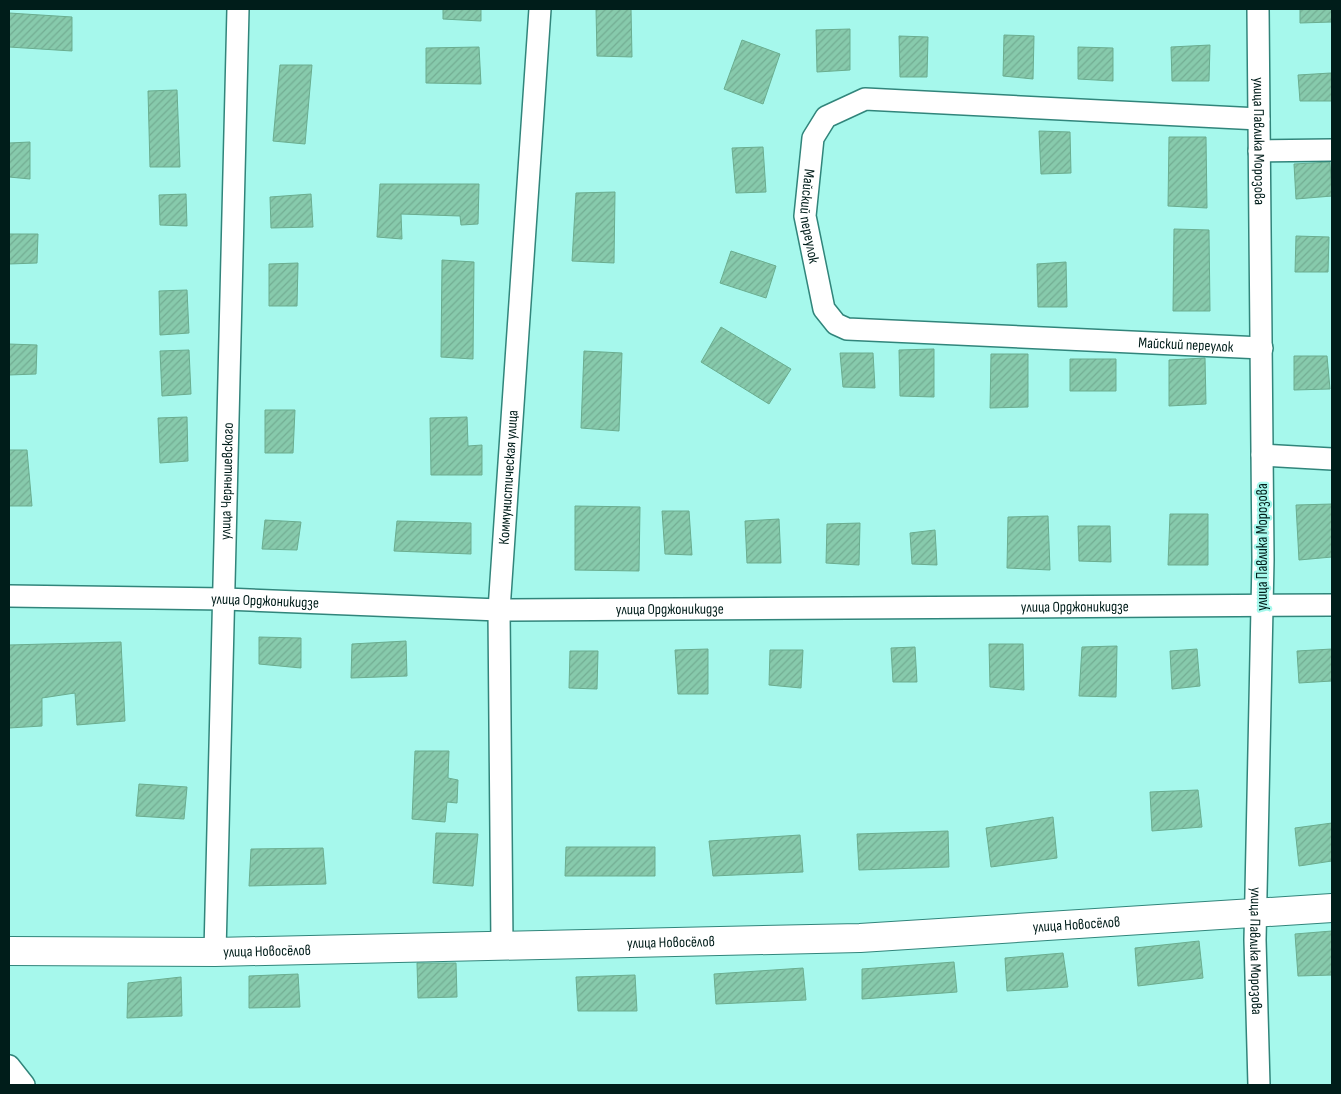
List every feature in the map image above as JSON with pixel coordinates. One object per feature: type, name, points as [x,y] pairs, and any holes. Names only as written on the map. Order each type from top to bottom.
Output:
[{"type":"street","name":"улица Чернышевского","points":[[216,952],[238,9]]},
{"type":"street","name":"Коммунистическая улица","points":[[502,946],[499,610],[540,9]]},
{"type":"street","name":"улица Павлика Морозова","points":[[1258,9],[1262,348],[1262,604],[1256,913],[1259,1085]]},
{"type":"street","name":"Майский переулок","points":[[1259,119],[864,100],[826,117],[814,138],[805,216],[824,308],[836,324],[848,329],[1262,348]]},
{"type":"street","points":[[1259,151],[1332,150]]},
{"type":"street","points":[[1262,455],[1332,459]]},
{"type":"street","name":"улица Орджоникидзе","points":[[9,596],[225,599],[499,610],[1332,605]]},
{"type":"street","name":"улица Новосёлов","points":[[9,951],[216,952],[860,938],[1332,908]]},
{"type":"street","points":[[9,1066],[24,1085]]},
{"type":"building","points":[[443,9],[481,9],[481,21],[443,19]]},
{"type":"building","points":[[596,9],[631,9],[632,57],[597,56]]},
{"type":"building","points":[[1300,9],[1332,9],[1332,22],[1300,23]]},
{"type":"building","points":[[9,13],[72,17],[72,51],[9,47]]},
{"type":"building","points":[[850,29],[850,70],[817,72],[816,30]]},
{"type":"building","points":[[1004,35],[1034,36],[1033,79],[1003,76]]},
{"type":"building","points":[[899,36],[928,37],[927,77],[900,77]]},
{"type":"building","points":[[742,40],[780,54],[763,104],[724,89]]},
{"type":"building","points":[[1210,45],[1209,81],[1172,81],[1171,47]]},
{"type":"building","points":[[479,47],[481,84],[426,83],[426,48]]},
{"type":"building","points":[[1078,47],[1113,48],[1113,81],[1078,79]]},
{"type":"building","points":[[280,65],[312,65],[305,144],[273,141]]},
{"type":"building","points":[[1331,73],[1332,101],[1300,101],[1298,75]]},
{"type":"building","points":[[177,90],[180,167],[150,167],[148,91]]},
{"type":"building","points":[[1039,131],[1070,132],[1071,173],[1041,174]]},
{"type":"building","points":[[1169,137],[1206,137],[1207,208],[1168,206]]},
{"type":"building","points":[[30,142],[30,179],[9,177],[9,143]]},
{"type":"building","points":[[763,147],[766,192],[736,193],[732,148]]},
{"type":"building","points":[[1330,162],[1332,196],[1296,199],[1294,164]]},
{"type":"building","points":[[380,184],[479,184],[478,224],[461,225],[460,216],[401,214],[402,239],[377,237]]},
{"type":"building","points":[[615,192],[614,263],[572,261],[576,193]]},
{"type":"building","points":[[186,194],[187,226],[160,225],[159,195]]},
{"type":"building","points":[[311,194],[313,227],[271,228],[270,197]]},
{"type":"building","points":[[1174,229],[1209,230],[1210,311],[1173,311]]},
{"type":"building","points":[[9,234],[38,234],[37,263],[9,264]]},
{"type":"building","points":[[1296,236],[1329,237],[1328,272],[1295,272]]},
{"type":"building","points":[[731,251],[776,266],[766,298],[720,283]]},
{"type":"building","points":[[442,260],[474,262],[473,359],[441,357]]},
{"type":"building","points":[[1066,262],[1067,307],[1038,307],[1037,264]]},
{"type":"building","points":[[298,263],[297,306],[269,306],[269,264]]},
{"type":"building","points":[[187,290],[189,333],[160,335],[159,291]]},
{"type":"building","points":[[721,327],[791,369],[769,404],[701,362]]},
{"type":"building","points":[[9,344],[37,345],[36,374],[9,375]]},
{"type":"building","points":[[934,349],[934,397],[900,396],[899,350]]},
{"type":"building","points":[[189,350],[191,394],[162,396],[160,351]]},
{"type":"building","points":[[584,351],[622,353],[619,431],[581,428]]},
{"type":"building","points":[[840,353],[873,353],[875,388],[843,387]]},
{"type":"building","points":[[991,354],[1028,354],[1028,407],[990,408]]},
{"type":"building","points":[[1294,356],[1327,356],[1330,389],[1294,390]]},
{"type":"building","points":[[1205,358],[1206,404],[1169,406],[1169,360]]},
{"type":"building","points":[[1070,359],[1116,359],[1116,391],[1070,391]]},
{"type":"building","points":[[265,410],[295,410],[293,453],[265,453]]},
{"type":"building","points":[[187,417],[188,461],[160,463],[158,418]]},
{"type":"building","points":[[467,417],[468,446],[482,445],[482,475],[431,475],[430,418]]},
{"type":"building","points":[[9,450],[27,450],[32,506],[9,506]]},
{"type":"building","points":[[1332,504],[1332,557],[1299,560],[1296,505]]},
{"type":"building","points":[[575,506],[640,507],[639,571],[575,570]]},
{"type":"building","points":[[662,511],[689,511],[692,555],[665,554]]},
{"type":"building","points":[[1170,514],[1208,514],[1208,565],[1168,565]]},
{"type":"building","points":[[1048,516],[1050,570],[1007,568],[1008,517]]},
{"type":"building","points":[[779,519],[781,563],[747,563],[745,521]]},
{"type":"building","points":[[265,520],[301,522],[297,550],[262,549]]},
{"type":"building","points":[[397,521],[471,523],[471,554],[394,551]]},
{"type":"building","points":[[860,523],[859,565],[826,563],[827,524]]},
{"type":"building","points":[[1078,526],[1110,526],[1111,562],[1079,561]]},
{"type":"building","points":[[935,530],[937,565],[912,564],[910,533]]},
{"type":"building","points":[[259,637],[301,638],[301,668],[259,664]]},
{"type":"building","points":[[406,641],[407,676],[351,678],[352,644]]},
{"type":"building","points":[[121,642],[125,721],[77,725],[75,693],[42,698],[42,726],[9,728],[9,645]]},
{"type":"building","points":[[989,644],[1023,644],[1024,690],[990,687]]},
{"type":"building","points":[[1117,646],[1116,697],[1079,696],[1082,647]]},
{"type":"building","points":[[915,647],[917,682],[893,682],[891,648]]},
{"type":"building","points":[[708,649],[708,694],[678,694],[675,650]]},
{"type":"building","points":[[1197,649],[1200,686],[1172,689],[1170,651]]},
{"type":"building","points":[[1332,649],[1332,681],[1299,683],[1297,651]]},
{"type":"building","points":[[770,650],[803,650],[801,688],[769,685]]},
{"type":"building","points":[[570,651],[598,651],[597,689],[569,688]]},
{"type":"building","points":[[415,751],[449,751],[448,778],[458,780],[457,803],[447,802],[445,822],[412,819]]},
{"type":"building","points":[[139,784],[187,787],[184,819],[136,816]]},
{"type":"building","points":[[1198,790],[1202,827],[1152,831],[1150,792]]},
{"type":"building","points":[[1053,817],[1057,858],[991,867],[986,828]]},
{"type":"building","points":[[1332,823],[1332,861],[1299,866],[1295,828]]},
{"type":"building","points":[[948,831],[949,867],[859,870],[857,834]]},
{"type":"building","points":[[436,833],[478,834],[473,886],[433,883]]},
{"type":"building","points":[[800,835],[803,872],[713,876],[709,841]]},
{"type":"building","points":[[566,847],[655,847],[655,876],[565,876]]},
{"type":"building","points":[[323,848],[326,884],[249,886],[251,849]]},
{"type":"building","points":[[1332,931],[1332,975],[1298,976],[1295,934]]},
{"type":"building","points":[[1199,941],[1203,978],[1138,986],[1135,948]]},
{"type":"building","points":[[1063,953],[1068,987],[1007,991],[1005,958]]},
{"type":"building","points":[[954,962],[957,992],[862,999],[862,969]]},
{"type":"building","points":[[417,963],[456,963],[457,997],[418,998]]},
{"type":"building","points":[[803,968],[806,1000],[716,1004],[714,974]]},
{"type":"building","points":[[298,974],[300,1007],[249,1008],[249,976]]},
{"type":"building","points":[[635,975],[637,1011],[578,1011],[576,977]]},
{"type":"building","points":[[181,977],[182,1016],[127,1018],[128,983]]}]
